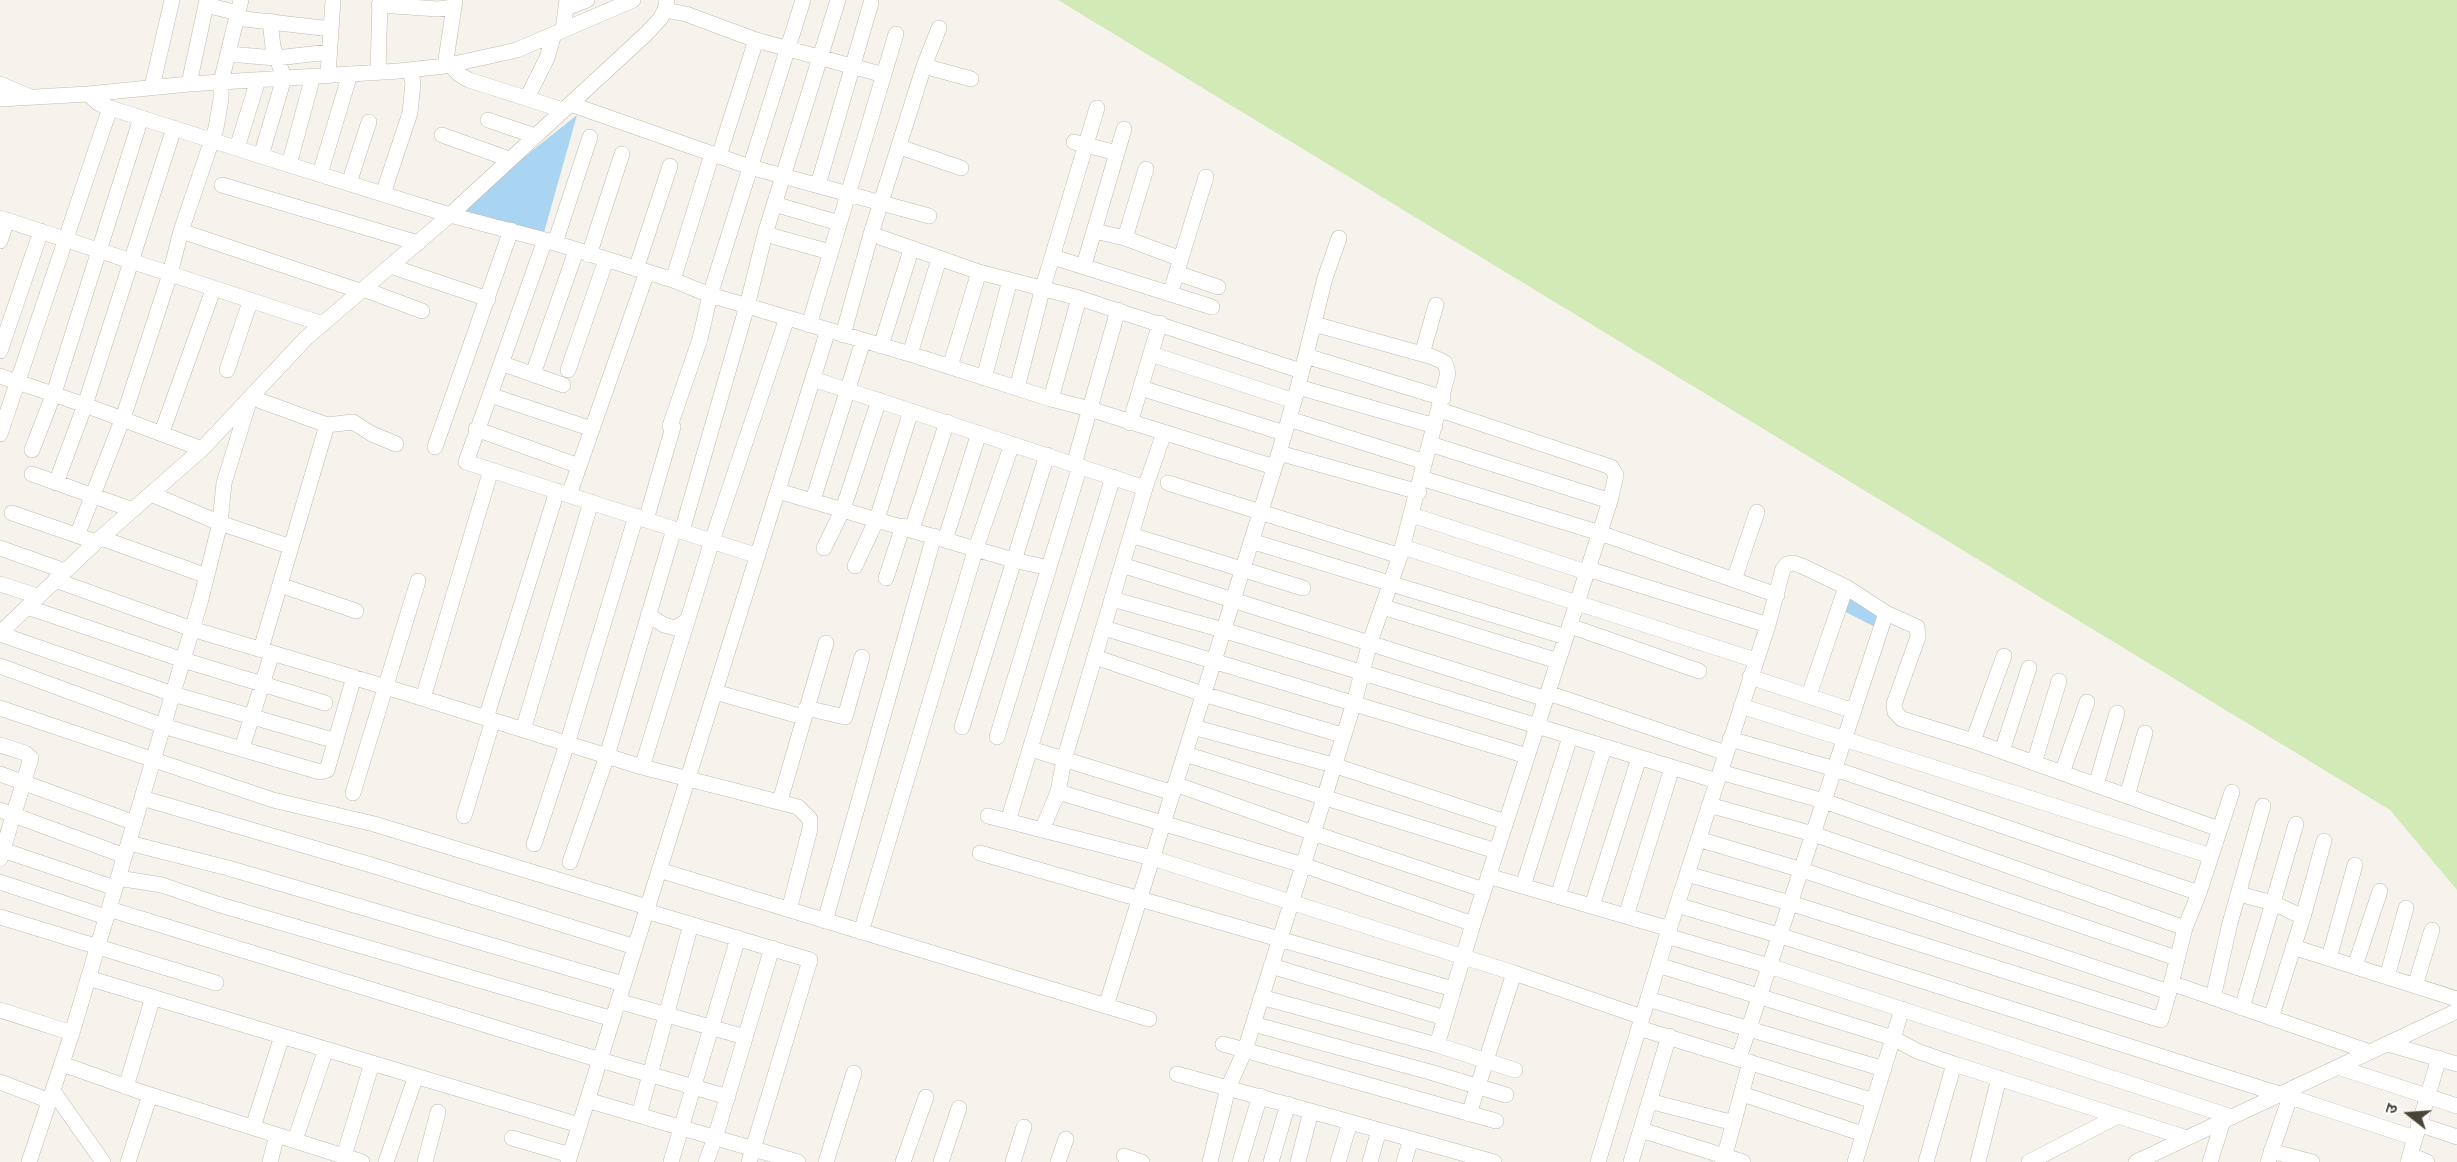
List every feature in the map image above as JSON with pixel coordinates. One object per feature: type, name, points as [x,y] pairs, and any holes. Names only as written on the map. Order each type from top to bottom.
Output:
[{"type":"street","points":[[152,87],[172,0]]},
{"type":"street","points":[[289,165],[330,52],[333,0]]},
{"type":"street","points":[[527,98],[558,32],[566,4],[588,0]]},
{"type":"street","points":[[0,99],[410,70],[448,65],[517,50],[633,0]]},
{"type":"street","points":[[534,844],[700,339],[710,295],[803,0]]},
{"type":"street","points":[[570,862],[607,756],[648,615],[678,530],[747,306],[774,204],[838,0]]},
{"type":"street","points":[[189,84],[207,2],[270,21],[331,29]]},
{"type":"street","points":[[378,72],[379,2],[438,9],[454,4],[448,65]]},
{"type":"street","points":[[818,185],[872,3]]},
{"type":"street","points":[[336,741],[173,694],[0,634],[99,540],[202,448],[306,338],[450,215],[646,34],[672,5],[756,40],[884,75]]},
{"type":"street","points":[[80,528],[123,418],[212,140],[219,114],[221,82],[238,11]]},
{"type":"street","points":[[261,156],[284,78],[276,57],[270,21]]},
{"type":"street","points":[[512,1138],[569,1158],[813,379],[836,333],[900,147],[924,66],[939,28]]},
{"type":"street","points":[[809,325],[896,34]]},
{"type":"street","points":[[672,280],[756,40]]},
{"type":"street","points":[[228,54],[276,57],[330,52]]},
{"type":"street","points":[[448,65],[469,80],[527,98],[567,107],[750,167],[882,201],[929,216]]},
{"type":"street","points":[[924,66],[971,80]]},
{"type":"street","points":[[383,194],[410,113],[413,90],[410,70]]},
{"type":"street","points":[[320,174],[350,74]]},
{"type":"street","points":[[237,148],[258,80]]},
{"type":"street","points":[[0,84],[30,97]]},
{"type":"street","points":[[88,94],[98,103],[110,108],[289,165],[450,215],[550,241],[672,280],[710,295],[910,354],[1130,423],[1276,460],[1420,485],[1600,533],[1777,595]]},
{"type":"street","points":[[0,434],[110,108]]},
{"type":"street","points":[[1017,388],[1053,256],[1080,143],[1097,108]]},
{"type":"street","points":[[32,450],[54,393],[141,118]]},
{"type":"street","points":[[488,120],[535,136]]},
{"type":"street","points":[[349,183],[369,122]]},
{"type":"street","points":[[56,483],[86,405],[130,260],[174,128]]},
{"type":"street","points":[[1084,265],[1124,129]]},
{"type":"street","points":[[442,135],[509,159]]},
{"type":"street","points":[[591,137],[476,429],[466,462],[758,556]]},
{"type":"street","points":[[1080,143],[1117,153]]},
{"type":"street","points":[[900,147],[961,168]]},
{"type":"street","points":[[533,374],[622,154]]},
{"type":"street","points":[[464,816],[489,719],[563,493],[579,466],[592,429],[642,270],[670,165]]},
{"type":"street","points":[[1125,238],[1146,169]]},
{"type":"street","points":[[1170,294],[1206,177]]},
{"type":"street","points":[[222,185],[418,243]]},
{"type":"street","points":[[774,204],[839,223]]},
{"type":"street","points":[[0,241],[3,219],[130,260],[213,290],[323,324]]},
{"type":"street","points":[[435,447],[511,230]]},
{"type":"street","points":[[0,351],[41,231]]},
{"type":"street","points":[[181,231],[422,311]]},
{"type":"street","points":[[1094,231],[1125,238],[1218,287]]},
{"type":"street","points":[[765,234],[830,252]]},
{"type":"street","points":[[871,234],[911,250],[979,272],[1079,298],[1302,371]]},
{"type":"street","points":[[1106,1006],[1260,513],[1296,394],[1324,278],[1339,238]]},
{"type":"street","points":[[881,346],[911,250]]},
{"type":"street","points":[[1053,256],[1212,307]]},
{"type":"street","points":[[910,354],[939,259]]},
{"type":"street","points":[[508,366],[533,374],[566,377],[606,260]]},
{"type":"street","points":[[390,266],[488,299]]},
{"type":"street","points":[[950,367],[979,272]]},
{"type":"street","points":[[984,378],[1011,280]]},
{"type":"street","points":[[162,432],[213,290]]},
{"type":"street","points":[[1051,399],[1079,298]]},
{"type":"street","points":[[227,370],[250,302]]},
{"type":"street","points":[[1422,354],[1436,305]]},
{"type":"street","points":[[997,737],[1049,568],[1118,310]]},
{"type":"street","points":[[642,767],[712,542],[787,318]]},
{"type":"street","points":[[1130,423],[1160,323]]},
{"type":"street","points":[[1209,1162],[1228,1088],[1245,1050],[1342,735],[1354,703],[1370,642],[1401,552],[1441,404],[1448,366],[1422,354],[1314,324]]},
{"type":"street","points":[[813,500],[863,341]]},
{"type":"street","points":[[1151,354],[1296,394],[1435,426]]},
{"type":"street","points":[[1306,356],[1611,467],[1616,475],[1600,533],[1462,958],[1437,1045]]},
{"type":"street","points":[[0,376],[54,393],[202,448]]},
{"type":"street","points":[[813,379],[1145,488]]},
{"type":"street","points":[[1141,388],[1425,462]]},
{"type":"street","points":[[490,395],[592,429]]},
{"type":"street","points":[[252,396],[327,425],[353,422],[372,434],[396,444]]},
{"type":"street","points":[[29,1162],[72,1033],[183,660],[220,523],[224,483],[252,396]]},
{"type":"street","points":[[824,548],[843,509],[879,400]]},
{"type":"street","points":[[855,566],[877,519],[911,411]]},
{"type":"street","points":[[886,578],[946,422]]},
{"type":"street","points":[[242,748],[262,685],[280,585],[327,425]]},
{"type":"street","points":[[476,429],[579,466]]},
{"type":"street","points":[[825,921],[939,538],[979,433]]},
{"type":"street","points":[[1042,830],[1058,792],[1064,760],[1145,488],[1164,433]]},
{"type":"street","points":[[861,932],[976,548],[1012,444]]},
{"type":"street","points":[[1430,444],[1610,501]]},
{"type":"street","points":[[962,727],[1047,455]]},
{"type":"street","points":[[423,698],[491,470]]},
{"type":"street","points":[[32,474],[133,510]]},
{"type":"street","points":[[1008,821],[1113,477]]},
{"type":"street","points":[[1168,483],[1260,513],[1578,601],[1755,660]]},
{"type":"street","points":[[778,491],[907,527],[1013,560],[1049,568]]},
{"type":"street","points":[[151,494],[220,523],[291,547]]},
{"type":"street","points":[[523,730],[591,502]]},
{"type":"street","points":[[1734,580],[1758,512]]},
{"type":"street","points":[[12,513],[207,576]]},
{"type":"street","points":[[1412,515],[1587,571],[1768,625]]},
{"type":"street","points":[[1131,535],[1303,588]]},
{"type":"street","points":[[1251,541],[1568,631],[1699,671]]},
{"type":"street","points":[[0,548],[60,576],[192,629],[642,767],[798,807],[810,819],[810,829],[789,910]]},
{"type":"street","points":[[1598,1162],[1658,965],[1768,625],[1783,569],[1790,563],[1802,566],[1846,587],[1886,612],[1916,625],[1918,630],[1914,650],[1898,688],[1894,704],[1895,712],[1902,718],[2002,751],[2219,829]]},
{"type":"street","points":[[1122,565],[1547,696],[1728,746],[1835,769],[2199,893]]},
{"type":"street","points":[[353,793],[418,582]]},
{"type":"street","points":[[0,584],[32,602],[183,660],[325,703]]},
{"type":"street","points":[[280,585],[356,611]]},
{"type":"street","points":[[1809,695],[1846,587]]},
{"type":"street","points":[[1112,599],[1223,630],[1672,768],[1824,801],[2185,928]]},
{"type":"street","points":[[1383,606],[1558,662]]},
{"type":"street","points":[[1724,1159],[1742,1094],[1748,1030],[1757,998],[1802,870],[1886,612]]},
{"type":"street","points":[[648,615],[664,625],[675,628],[687,621]]},
{"type":"street","points":[[1104,628],[1527,756]]},
{"type":"street","points":[[780,801],[826,643]]},
{"type":"street","points":[[1973,741],[2004,656]]},
{"type":"street","points":[[715,692],[805,713],[845,717],[862,657]]},
{"type":"street","points":[[1095,657],[1203,694],[1342,735]]},
{"type":"street","points":[[0,666],[163,726],[324,772],[327,770],[354,677]]},
{"type":"street","points":[[2002,751],[2029,668]]},
{"type":"street","points":[[1750,677],[1854,711]]},
{"type":"street","points":[[2034,763],[2059,681]]},
{"type":"street","points":[[2062,773],[2087,702]]},
{"type":"street","points":[[1741,706],[2211,856]]},
{"type":"street","points":[[0,708],[273,800],[374,824],[810,960],[751,1156]]},
{"type":"street","points":[[2096,785],[2117,713]]},
{"type":"street","points":[[1193,727],[1333,765],[1506,822]]},
{"type":"street","points":[[2127,796],[2145,734]]},
{"type":"street","points":[[1522,886],[1570,737]]},
{"type":"street","points":[[0,745],[30,756],[23,782],[6,812],[1,852],[117,883],[162,885],[217,904],[612,1019]]},
{"type":"street","points":[[1558,896],[1604,748]]},
{"type":"street","points":[[1031,749],[1064,760],[1174,788],[1313,833],[1486,883],[1522,886],[1626,916],[2227,1119]]},
{"type":"street","points":[[1185,754],[1496,851]]},
{"type":"street","points":[[1592,906],[1640,758]]},
{"type":"street","points":[[1626,916],[1672,768]]},
{"type":"street","points":[[0,774],[135,823]]},
{"type":"street","points":[[1058,792],[1303,865],[1473,924]]},
{"type":"street","points":[[1687,874],[1790,903],[2161,1020],[2185,928],[2232,792]]},
{"type":"street","points":[[142,798],[378,867],[635,947]]},
{"type":"street","points":[[1709,805],[1813,834],[2176,958]]},
{"type":"street","points":[[2213,998],[2230,923],[2263,806]]},
{"type":"street","points":[[6,812],[127,849],[228,868],[623,984]]},
{"type":"street","points":[[988,816],[1152,858],[1514,973],[1640,1022],[1669,1036],[1874,1101]]},
{"type":"street","points":[[2242,1008],[2296,824]]},
{"type":"street","points":[[1698,839],[2170,988],[2213,998],[2370,1052]]},
{"type":"street","points":[[2271,1018],[2324,841]]},
{"type":"street","points":[[980,852],[1453,989]]},
{"type":"street","points":[[2329,958],[2355,865]]},
{"type":"street","points":[[659,870],[1149,1019]]},
{"type":"street","points":[[0,882],[728,1097]]},
{"type":"street","points":[[2355,966],[2380,891]]},
{"type":"street","points":[[2240,894],[2273,903],[2303,917]]},
{"type":"street","points":[[1677,905],[1778,934],[2288,1093],[2416,1131],[2457,1137]]},
{"type":"street","points":[[2387,977],[2406,908]]},
{"type":"street","points":[[0,917],[216,983]]},
{"type":"street","points":[[639,1115],[691,924]]},
{"type":"street","points":[[2415,987],[2432,930]]},
{"type":"street","points":[[671,1162],[738,938]]},
{"type":"street","points":[[2293,947],[2457,999]]},
{"type":"street","points":[[706,1162],[728,1097],[772,948]]},
{"type":"street","points":[[1658,965],[1757,998],[1893,1038],[1917,1051],[1954,1064],[2187,1138]]},
{"type":"street","points":[[1271,966],[1445,1018]]},
{"type":"street","points":[[1469,1114],[1514,973]]},
{"type":"street","points":[[88,978],[579,1125]]},
{"type":"street","points":[[126,1087],[153,997]]},
{"type":"street","points":[[1262,997],[1437,1045],[1515,1070]]},
{"type":"street","points":[[1648,999],[1884,1069]]},
{"type":"street","points":[[618,1001],[745,1037]]},
{"type":"street","points":[[0,1010],[72,1033]]},
{"type":"street","points":[[1855,1162],[1902,1010]]},
{"type":"street","points":[[2136,1162],[2288,1093],[2457,1011]]},
{"type":"street","points":[[1253,1023],[1506,1095]]},
{"type":"street","points":[[253,1127],[282,1036]]},
{"type":"street","points":[[1631,1162],[1669,1036]]},
{"type":"street","points":[[1223,1044],[1496,1121]]},
{"type":"street","points":[[2388,1044],[2457,1064]]},
{"type":"street","points":[[295,1140],[326,1049]]},
{"type":"street","points":[[2427,1162],[2408,1159],[2439,1058]]},
{"type":"street","points":[[344,1156],[372,1063]]},
{"type":"street","points":[[62,1064],[150,1095],[362,1162]]},
{"type":"street","points":[[1926,1162],[1954,1064]]},
{"type":"street","points":[[2338,1067],[2457,1106]]},
{"type":"street","points":[[826,1162],[854,1073]]},
{"type":"street","points":[[1177,1074],[1411,1139],[1439,1155],[1494,1162]]},
{"type":"street","points":[[386,1162],[416,1076]]},
{"type":"street","points":[[1978,1162],[1999,1078]]},
{"type":"street","points":[[0,1082],[51,1096],[103,1162]]},
{"type":"street","points":[[2288,1093],[2270,1157],[2312,1162]]},
{"type":"street","points":[[1742,1094],[1863,1134]]},
{"type":"street","points":[[128,1162],[150,1095]]},
{"type":"street","points":[[1240,1162],[1260,1096]]},
{"type":"street","points":[[903,1162],[926,1097]]},
{"type":"street","points":[[587,1100],[715,1138],[751,1156],[798,1162]]},
{"type":"street","points":[[1649,1101],[1734,1123]]},
{"type":"street","points":[[1271,1162],[1288,1104]]},
{"type":"street","points":[[940,1162],[959,1108]]},
{"type":"street","points":[[1298,1162],[1311,1111]]},
{"type":"street","points":[[425,1162],[438,1112]]},
{"type":"street","points":[[2029,1162],[2118,1116]]},
{"type":"street","points":[[2210,1162],[2227,1119]]},
{"type":"street","points":[[1338,1162],[1350,1122]]},
{"type":"street","points":[[1013,1162],[1024,1127]]},
{"type":"street","points":[[1370,1162],[1379,1130]]},
{"type":"street","points":[[1641,1130],[1724,1159],[1743,1162]]},
{"type":"street","points":[[270,1162],[277,1135]]},
{"type":"street","points":[[1058,1162],[1066,1139]]},
{"type":"street","points":[[1404,1162],[1411,1139]]},
{"type":"street","points":[[1124,1156],[1142,1162]]},
{"type":"green space","points":[[1058,0],[2457,0],[2457,890],[2390,810]]},
{"type":"water","points":[[577,115],[543,236],[458,210]]},
{"type":"water","points":[[1851,586],[1885,609],[1875,627],[1838,608]]}]
